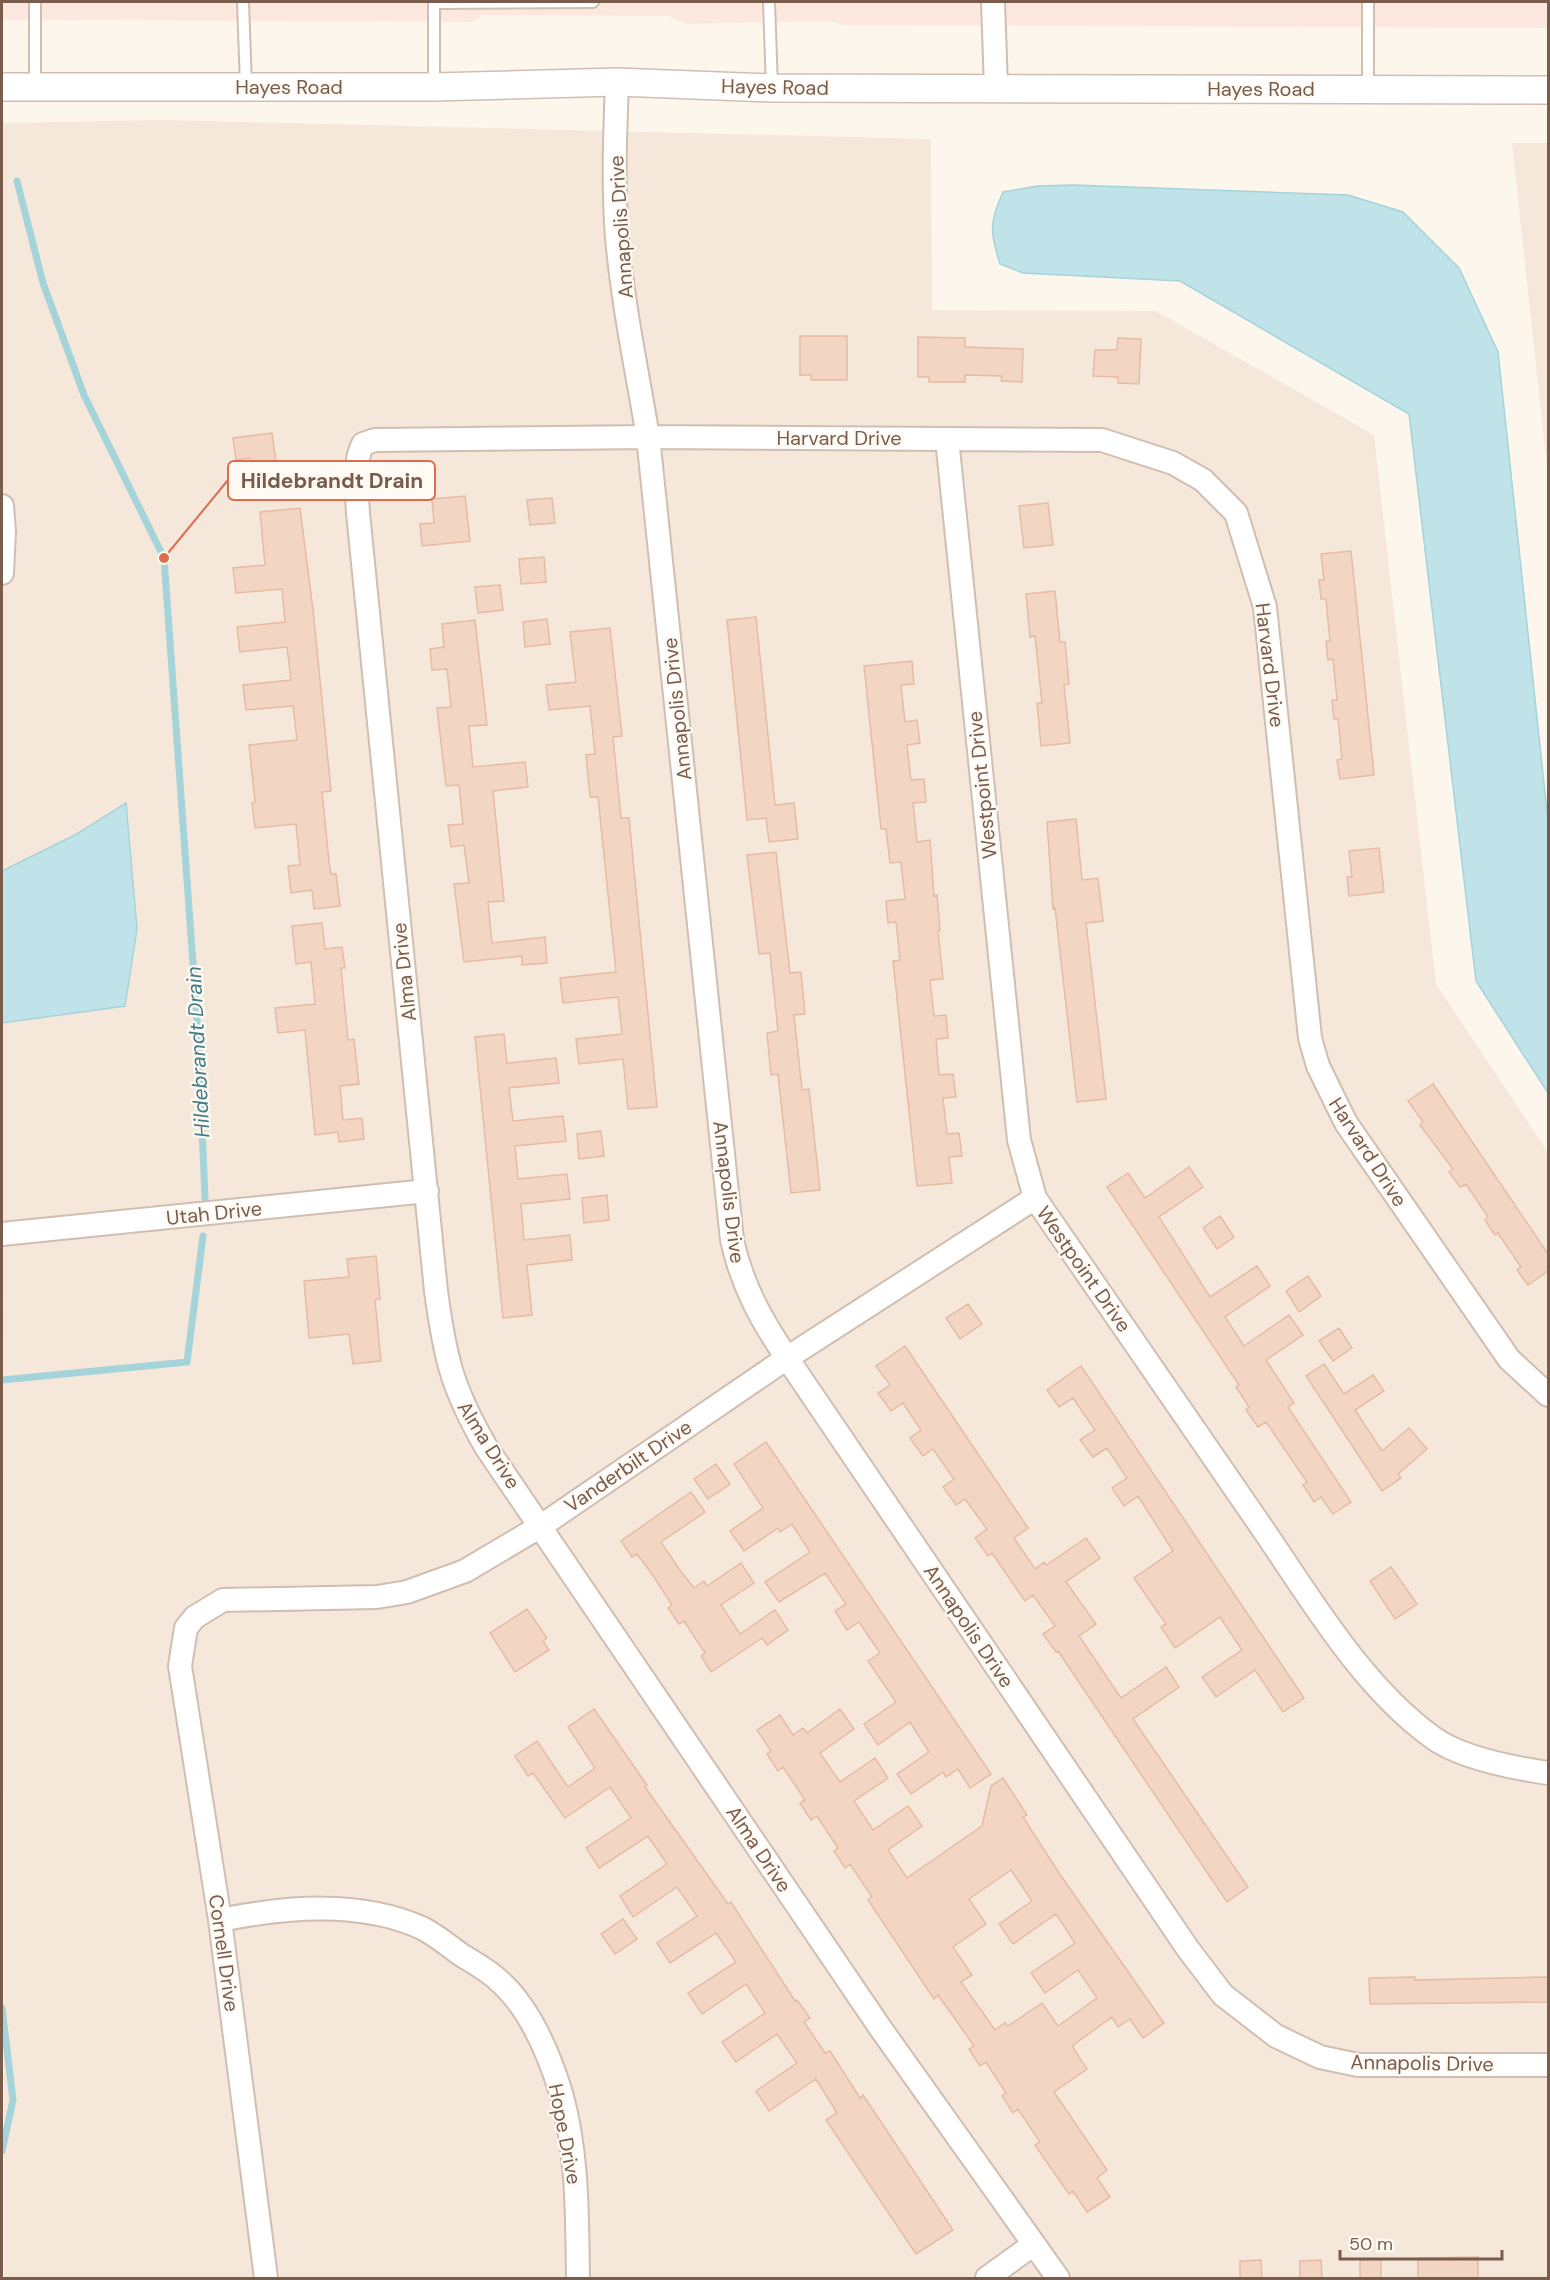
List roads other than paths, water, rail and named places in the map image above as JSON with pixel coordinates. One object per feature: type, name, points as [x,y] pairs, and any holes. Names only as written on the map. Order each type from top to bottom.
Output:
[{"type":"street","points":[[993,2],[996,88]]},
{"type":"street","name":"Hayes Road","points":[[2,87],[434,87],[617,82],[772,88],[1548,90]]},
{"type":"street","name":"Annapolis Drive","points":[[617,82],[615,151],[617,237],[648,437],[732,1240],[739,1272],[749,1297],[787,1358],[1181,1939],[1223,1995],[1276,2036],[1320,2057],[1358,2065],[1548,2065]]},
{"type":"street","name":"Harvard Drive","points":[[359,451],[363,444],[375,440],[648,437],[1102,441],[1173,463],[1203,480],[1236,513],[1265,607],[1292,841],[1310,1038],[1318,1066],[1346,1123],[1509,1359],[1548,1395]]},
{"type":"street","name":"Westpoint Drive","points":[[947,439],[1019,1140],[1035,1198],[1316,1605],[1372,1682],[1400,1713],[1435,1740],[1509,1767],[1548,1773]]},
{"type":"street","name":"Alma Drive","points":[[359,451],[357,482],[359,524],[427,1191],[444,1350],[456,1390],[486,1447],[881,2029],[1058,2278]]},
{"type":"street","points":[[2,506],[4,531],[2,573]]},
{"type":"street","name":"Utah Drive","points":[[2,1234],[427,1191]]},
{"type":"street","name":"Vanderbilt Drive","points":[[186,1628],[195,1617],[223,1600],[338,1599],[407,1592],[465,1571],[541,1526],[787,1358],[1035,1198]]},
{"type":"street","name":"Cornell Drive","points":[[186,1628],[180,1666],[220,1920],[266,2278]]},
{"type":"street","name":"Hope Drive","points":[[220,1920],[271,1910],[353,1911],[393,1917],[423,1929],[498,1980],[524,2011],[544,2048],[561,2093],[577,2190],[578,2278]]},
{"type":"street","points":[[987,2278],[1034,2244]]},
{"type":"lane","points":[[35,2],[35,87]]},
{"type":"lane","points":[[243,2],[246,87]]},
{"type":"lane","points":[[434,87],[434,2],[594,2]]},
{"type":"lane","points":[[769,2],[772,88]]},
{"type":"lane","points":[[1368,2],[1368,89]]},
{"type":"water","points":[[1074,185],[1348,195],[1403,212],[1459,268],[1498,352],[1548,821],[1548,1093],[1476,981],[1409,414],[1180,281],[1023,273],[1000,264],[992,228],[995,212],[1003,192],[1038,186]]},
{"type":"water","points":[[126,803],[137,929],[125,1006],[2,1023],[2,871],[75,835]]},
{"type":"waterway","name":"Hildebrandt Drain","points":[[17,181],[43,283],[84,395],[164,558],[198,1034],[205,1198]]},
{"type":"waterway","name":"Hildebrandt Drain","points":[[2,1380],[187,1362],[203,1236]]},
{"type":"waterway","name":"Hildebrandt Drain","points":[[2,2008],[13,2100],[2,2151]]},
{"type":"place","name":"Hildebrandt Drain","points":[[164,558]]}]
